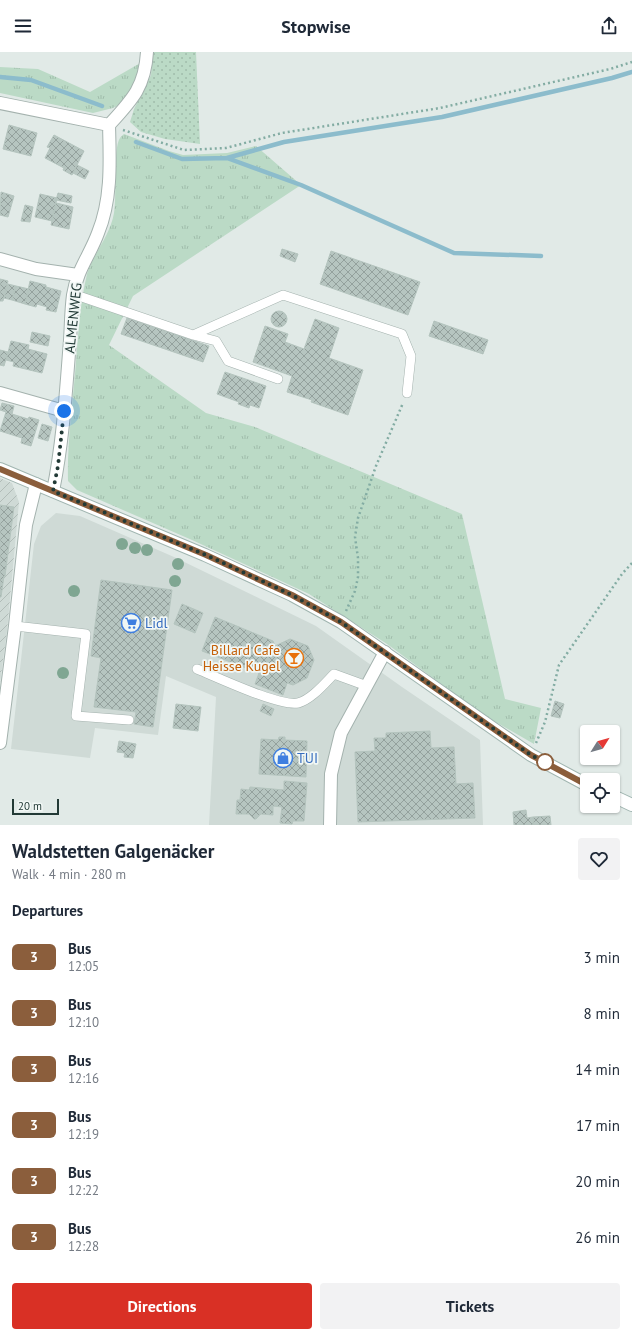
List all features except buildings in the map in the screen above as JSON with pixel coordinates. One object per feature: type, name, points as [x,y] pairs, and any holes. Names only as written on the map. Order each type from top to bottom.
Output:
[{"type":"street","points":[[0,103],[109,125],[133,99],[144,76],[147,52]]},
{"type":"street","name":"ALMENWEG","points":[[53,491],[58,466],[64,411],[73,294],[78,274],[98,233],[107,202],[110,171],[109,125]]},
{"type":"street","points":[[0,259],[36,268],[78,274]]},
{"type":"street","points":[[0,393],[64,411]]},
{"type":"street","points":[[0,469],[206,555],[292,595],[341,622],[531,755],[580,780]]},
{"type":"street","points":[[0,743],[26,525],[36,484]]},
{"type":"street","points":[[330,825],[331,774],[341,733],[385,652]]},
{"type":"street","points":[[620,799],[632,805]]},
{"type":"lane","points":[[73,294],[193,335],[216,341],[228,361],[278,378]]},
{"type":"lane","points":[[193,335],[283,295],[402,334],[411,356],[407,393]]},
{"type":"lane","points":[[15,626],[86,634],[76,716],[129,720]]},
{"type":"lane","points":[[197,669],[275,701],[283,702],[298,703],[314,694],[334,674],[367,686]]},
{"type":"path","points":[[109,125],[184,150],[226,148],[282,133],[440,108],[610,69],[632,62]]},
{"type":"path","points":[[341,622],[356,591],[358,558],[355,537],[358,518],[376,466],[407,393]]},
{"type":"path","points":[[531,755],[545,722],[559,665],[622,574],[632,563]]},
{"type":"shaded area","points":[[0,478],[12,483],[19,502],[7,631],[0,683]]},
{"type":"shaded area","points":[[56,513],[80,516],[174,557],[316,626],[480,740],[483,825],[209,825],[216,697],[166,676],[158,735],[95,728],[90,758],[11,749],[34,544],[41,526]]},
{"type":"green space","points":[[153,52],[196,52],[200,144],[165,139],[141,132],[130,122],[134,109],[151,75]]},
{"type":"green space","points":[[142,62],[140,72],[127,100],[113,108],[93,113],[0,93],[0,67],[38,69],[90,92]]},
{"type":"green space","points":[[124,134],[183,155],[227,153],[256,146],[301,185],[133,296],[109,345],[206,413],[255,427],[462,514],[505,699],[541,708],[534,744],[482,714],[387,644],[309,594],[192,540],[77,490],[68,481],[70,428],[82,299],[87,274],[112,221],[115,206],[118,143],[121,136]]},
{"type":"waterway","points":[[136,142],[182,159],[227,158],[284,142],[442,117],[612,78],[632,72]]},
{"type":"waterway","points":[[0,77],[31,80],[102,106]]},
{"type":"waterway","points":[[227,158],[301,185],[454,253],[541,256]]},
{"type":"bus line","name":"3","points":[[0,469],[206,555],[292,595],[341,622],[531,755],[580,781]]},
{"type":"place","name":"Lidl","points":[[131,623]]},
{"type":"place","name":"Billard Cafe Heisse Kugel","points":[[294,658]]},
{"type":"place","name":"TUI","points":[[283,758]]},
{"type":"route","points":[[64,411],[58,466],[53,491],[206,555],[292,595],[341,622],[531,755],[545,762]]}]
